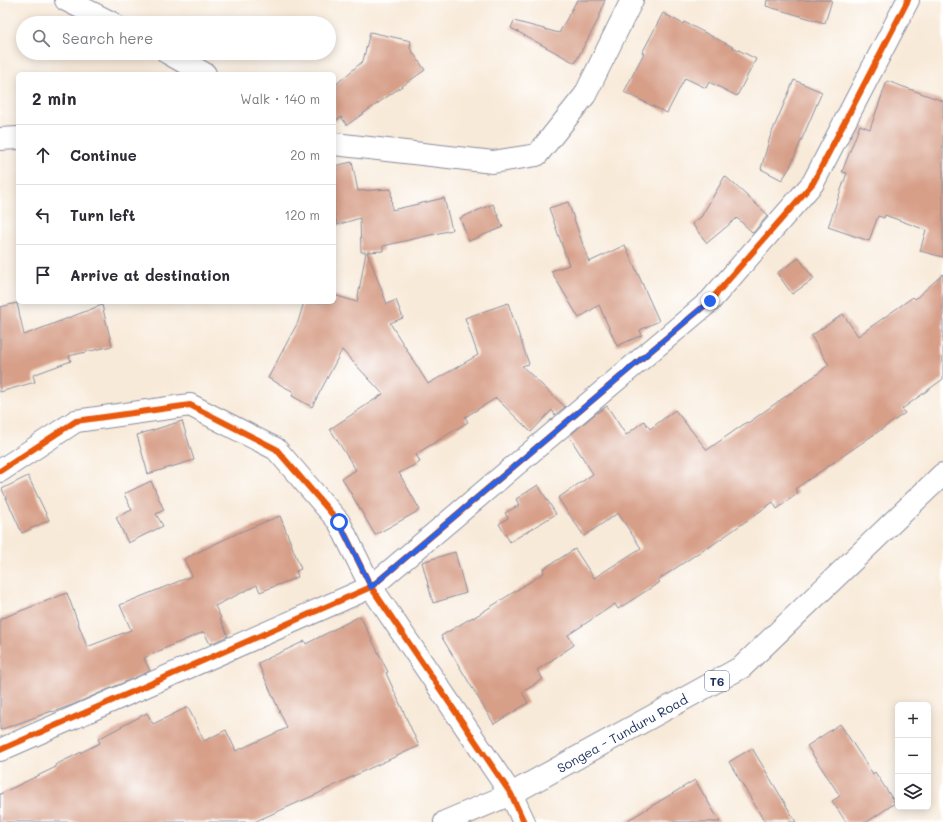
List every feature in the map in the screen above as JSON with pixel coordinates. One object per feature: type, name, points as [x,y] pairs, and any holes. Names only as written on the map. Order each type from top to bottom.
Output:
[{"type":"main road","points":[[66,0],[98,16]]},
{"type":"main road","points":[[336,144],[492,162],[536,155],[585,95],[632,0]]},
{"type":"main road","points":[[0,750],[371,587],[710,301],[814,182],[908,0]]},
{"type":"main road","points":[[180,60],[201,72]]},
{"type":"main road","points":[[0,139],[16,138]]},
{"type":"main road","points":[[0,471],[76,421],[190,405],[276,449],[339,522],[371,587],[511,794],[524,822]]},
{"type":"main road","name":"Songea - Tunduru Road","points":[[445,822],[511,794],[742,667],[943,474]]},
{"type":"building","points":[[577,0],[605,0],[598,20],[575,63],[511,28],[514,21],[559,33]]},
{"type":"building","points":[[767,0],[832,0],[825,23],[766,6]]},
{"type":"building","points":[[663,13],[683,24],[684,22],[756,59],[737,96],[709,82],[706,88],[685,78],[667,113],[624,92]]},
{"type":"building","points":[[370,32],[411,41],[410,48],[425,70],[347,125],[341,117],[336,121],[336,84],[363,61]]},
{"type":"building","points":[[794,80],[822,92],[790,167],[782,180],[761,169],[770,137]]},
{"type":"building","points":[[887,81],[943,101],[943,257],[920,251],[926,230],[885,215],[884,218],[878,216],[869,241],[828,227],[847,173],[842,172],[860,125],[870,129]]},
{"type":"building","points":[[352,162],[358,191],[391,189],[392,210],[444,198],[452,230],[383,246],[383,251],[367,252],[387,304],[396,300],[403,318],[390,323],[428,384],[478,355],[465,318],[508,303],[529,364],[522,366],[565,407],[555,415],[552,410],[531,432],[496,398],[465,417],[468,422],[416,454],[420,462],[399,473],[420,510],[375,535],[342,478],[356,470],[330,429],[383,394],[342,350],[312,407],[292,396],[294,392],[268,378],[298,322],[303,304],[336,304],[336,296],[357,302],[366,252],[361,252],[360,218],[337,225],[336,166]]},
{"type":"building","points":[[725,176],[768,215],[753,233],[737,218],[707,243],[692,224],[701,217]]},
{"type":"building","points":[[568,202],[589,262],[625,245],[659,321],[640,330],[642,335],[617,346],[599,305],[579,318],[551,271],[569,265],[549,208]]},
{"type":"building","points":[[493,204],[503,227],[469,241],[460,218]]},
{"type":"building","points":[[799,258],[814,279],[792,294],[777,273]]},
{"type":"building","points":[[943,274],[943,379],[902,409],[905,413],[795,489],[798,493],[777,509],[773,502],[708,548],[707,547],[658,580],[660,582],[618,609],[615,604],[568,635],[574,645],[537,670],[543,679],[522,692],[528,703],[494,724],[441,636],[473,618],[544,573],[543,569],[575,549],[594,578],[641,548],[618,513],[584,536],[558,498],[593,474],[569,436],[607,406],[626,435],[644,421],[650,429],[675,410],[707,450],[747,422],[748,423],[829,365],[811,336],[843,314],[858,336],[913,297],[915,299]]},
{"type":"building","points":[[17,304],[24,335],[102,305],[112,346],[69,356],[71,361],[33,375],[35,382],[0,392],[0,307]]},
{"type":"building","points":[[182,421],[194,460],[148,474],[137,435]]},
{"type":"building","points":[[28,476],[49,520],[22,533],[2,489]]},
{"type":"building","points":[[151,481],[164,510],[156,514],[163,526],[128,543],[116,517],[132,510],[124,494]]},
{"type":"building","points":[[538,485],[556,514],[510,542],[499,524],[508,518],[505,513],[519,505],[516,499]]},
{"type":"building","points":[[280,516],[301,569],[296,571],[298,577],[260,592],[257,585],[215,606],[228,636],[210,644],[204,632],[170,646],[144,658],[150,671],[72,705],[0,730],[0,619],[67,593],[87,647],[131,630],[120,605],[192,576],[184,559],[240,532]]},
{"type":"building","points":[[455,552],[466,593],[433,603],[422,562]]},
{"type":"building","points":[[360,616],[388,672],[386,673],[419,746],[254,822],[0,822],[0,794],[56,767],[55,765],[100,743],[98,739],[147,713],[153,724],[188,707],[204,741],[226,730],[236,751],[287,728],[258,663],[305,641],[306,644]]},
{"type":"building","points":[[840,724],[873,774],[875,772],[895,803],[867,822],[846,822],[832,801],[840,796],[807,746]]},
{"type":"building","points":[[752,748],[796,822],[765,822],[729,762]]},
{"type":"building","points":[[695,780],[720,822],[625,822]]},
{"type":"cycle path","points":[[0,750],[371,587],[710,301],[813,183],[908,0]]},
{"type":"cycle path","points":[[0,471],[76,421],[190,405],[276,449],[339,522],[371,587],[511,794],[524,822]]},
{"type":"route","points":[[339,522],[371,587],[710,301]]}]
